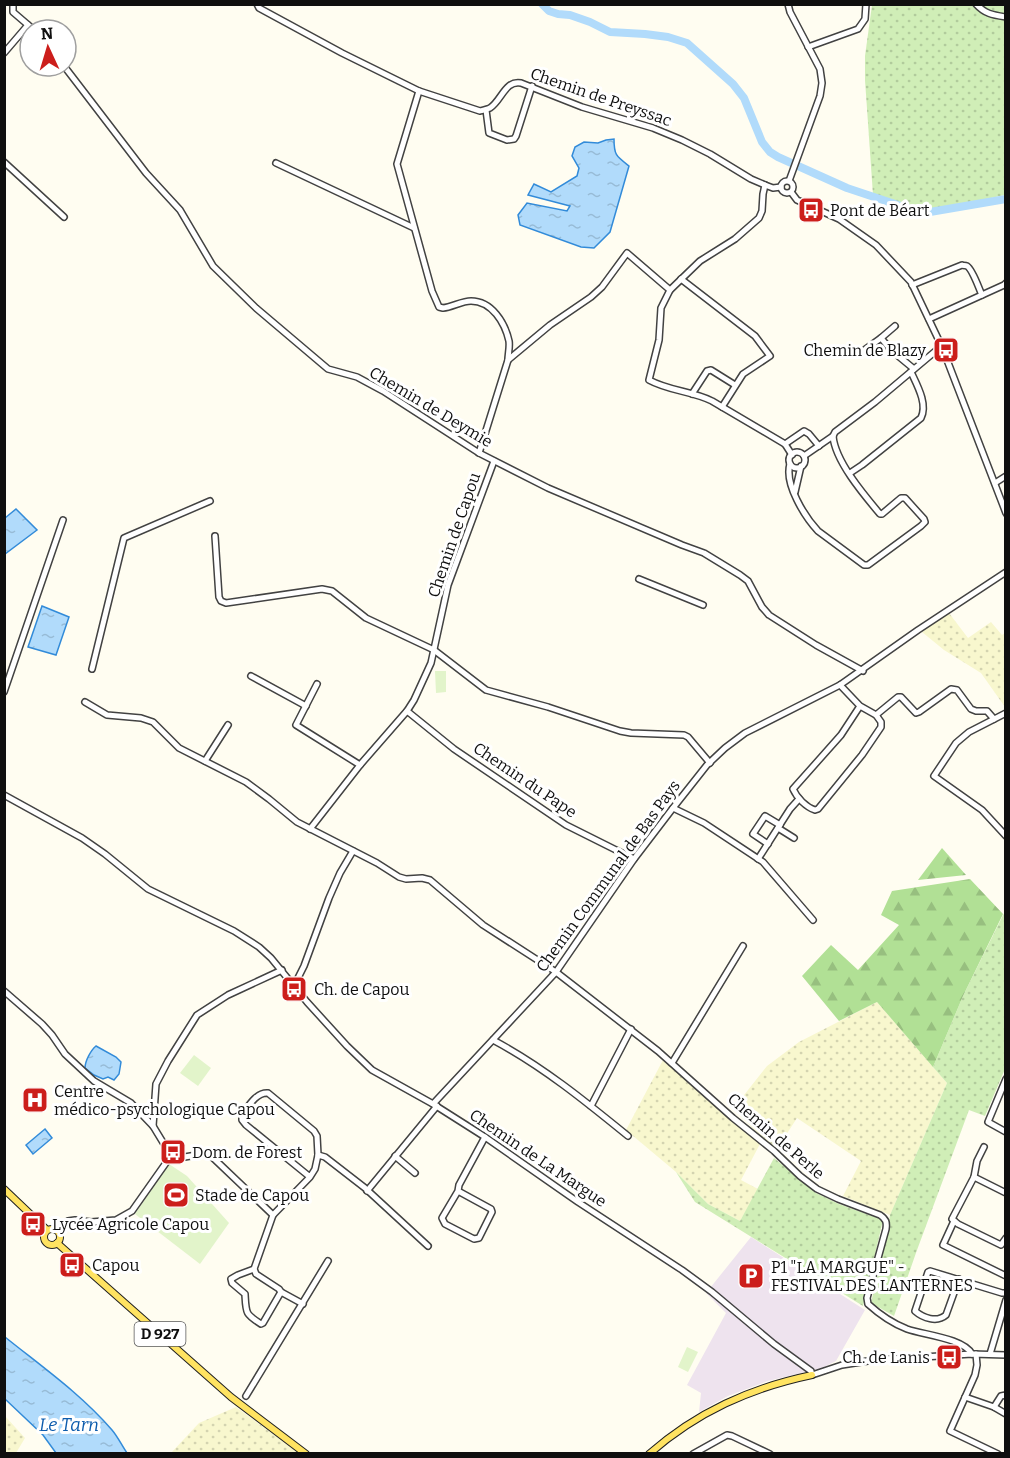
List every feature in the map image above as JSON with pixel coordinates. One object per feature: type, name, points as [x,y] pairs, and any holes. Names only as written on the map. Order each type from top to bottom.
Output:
[{"type":"main road","points":[[4,1189],[47,1230]]},
{"type":"main road","points":[[50,1228],[56,1229],[60,1236],[57,1243],[49,1245],[44,1236],[50,1228]]},
{"type":"main road","name":"D 927","points":[[57,1243],[226,1392],[306,1454]]},
{"type":"main road","points":[[649,1454],[688,1424],[733,1399],[778,1382],[812,1375]]},
{"type":"street","points":[[13,4],[13,12],[20,18]]},
{"type":"street","points":[[257,4],[259,8],[342,53],[419,91],[480,111],[486,110],[489,133],[507,140],[514,140],[516,136],[532,86]]},
{"type":"street","points":[[788,4],[820,69],[822,83],[820,96],[789,181]]},
{"type":"street","points":[[808,47],[858,29],[865,19],[866,4]]},
{"type":"street","points":[[976,4],[982,11],[1005,17]]},
{"type":"street","points":[[4,53],[18,37]]},
{"type":"street","name":"Chemin de Deymie","points":[[73,78],[146,173],[180,210],[213,266],[256,308],[328,369],[357,377],[383,391],[479,453],[548,488],[704,553],[748,581],[769,615],[863,671]]},
{"type":"street","name":"Chemin de Preyssac","points":[[486,110],[510,85],[516,82],[532,86],[582,107],[653,128],[710,153],[765,185],[773,188],[781,187]]},
{"type":"street","points":[[419,91],[397,164],[432,291],[439,307],[471,301],[491,308],[498,316],[508,338],[508,360],[479,453]]},
{"type":"street","points":[[4,162],[64,217]]},
{"type":"street","points":[[276,163],[414,228]]},
{"type":"street","points":[[789,181],[783,182],[781,187],[785,193],[791,192]]},
{"type":"street","points":[[789,181],[794,187],[791,192]]},
{"type":"street","points":[[765,185],[759,218],[735,239],[700,261],[670,290],[661,308],[659,340],[649,380],[705,398],[785,444],[792,455],[789,478],[800,505],[818,531],[864,565],[868,565],[925,522],[905,498],[901,498],[880,514],[850,473],[837,450],[834,434]]},
{"type":"street","points":[[791,192],[797,200],[839,219],[876,244],[912,285],[942,348],[1005,513]]},
{"type":"street","points":[[508,360],[550,325],[591,297],[602,287],[627,253],[670,290]]},
{"type":"street","points":[[912,285],[965,265],[982,295]]},
{"type":"street","points":[[681,279],[755,336],[770,356],[743,374],[722,407]]},
{"type":"street","points":[[929,319],[1005,283]]},
{"type":"street","points":[[863,351],[895,326]]},
{"type":"street","points":[[850,473],[921,418],[924,413],[913,371],[881,338]]},
{"type":"street","points":[[804,456],[942,348]]},
{"type":"street","points":[[692,394],[707,371],[711,370],[735,385]]},
{"type":"street","points":[[785,444],[804,431],[819,446]]},
{"type":"street","points":[[792,455],[798,452],[804,456]]},
{"type":"street","points":[[794,493],[804,456]]},
{"type":"street","name":"Chemin de Capou","points":[[310,829],[360,765],[407,711],[431,663],[448,585],[494,460]]},
{"type":"street","points":[[790,464],[796,468],[801,466]]},
{"type":"street","points":[[995,483],[1005,476]]},
{"type":"street","points":[[92,669],[124,538],[210,501]]},
{"type":"street","points":[[4,692],[63,520]]},
{"type":"street","points":[[215,536],[221,601],[226,603],[322,589],[332,591],[366,618],[434,650],[486,690],[548,707],[620,731],[684,735],[710,763]]},
{"type":"street","name":"Chemin Communal de Bas Pays","points":[[367,1191],[435,1105],[556,972],[634,859],[673,808],[725,748],[745,733],[840,686],[1005,572]]},
{"type":"street","points":[[639,579],[703,605]]},
{"type":"street","points":[[251,676],[306,706]]},
{"type":"street","points":[[317,684],[296,725],[360,765]]},
{"type":"street","points":[[840,686],[860,706],[876,715],[881,722],[881,727],[862,755],[818,809],[811,809],[793,789],[841,735],[860,706]]},
{"type":"street","points":[[876,715],[898,697],[901,697],[913,711],[919,712],[954,688],[971,709],[987,711],[994,719]]},
{"type":"street","name":"Chemin de Perle","points":[[85,702],[107,715],[141,718],[153,723],[179,747],[246,782],[297,822],[377,862],[399,877],[430,880],[483,925],[556,972],[672,1063],[817,1190],[884,1218],[887,1224],[867,1304],[901,1327],[950,1340],[974,1354]]},
{"type":"street","name":"Chemin du Pape","points":[[407,711],[454,749],[566,825],[634,859]]},
{"type":"street","points":[[1005,713],[969,732],[956,742],[934,776],[982,810],[1005,836]]},
{"type":"street","points":[[205,761],[228,725]]},
{"type":"street","name":"Chemin de La Margue","points":[[4,795],[82,838],[148,889],[234,931],[259,947],[282,970],[347,1046],[372,1070],[435,1105],[485,1137],[699,1282],[774,1344],[811,1371],[812,1375]]},
{"type":"street","points":[[758,859],[799,798]]},
{"type":"street","points":[[673,808],[704,824],[763,862],[813,920]]},
{"type":"street","points":[[768,844],[753,834],[765,816],[794,838]]},
{"type":"street","points":[[294,986],[304,966],[328,898],[353,850]]},
{"type":"street","points":[[672,1063],[744,946]]},
{"type":"street","points":[[153,1126],[156,1084],[196,1016],[228,995],[282,970]]},
{"type":"street","points":[[4,991],[42,1024],[65,1053],[94,1081],[131,1102],[153,1126],[167,1149],[168,1157],[164,1166],[128,1214],[107,1222],[68,1221],[56,1229]]},
{"type":"street","points":[[591,1106],[630,1029]]},
{"type":"street","points":[[493,1041],[528,1060],[628,1136]]},
{"type":"street","points":[[1005,1079],[1003,1093],[988,1122],[1005,1132]]},
{"type":"street","points":[[303,1304],[281,1292],[256,1274],[254,1269],[273,1215],[310,1177],[315,1169],[318,1155],[317,1136],[268,1093],[260,1094],[242,1115],[242,1120],[310,1177]]},
{"type":"street","points":[[458,1191],[492,1212],[479,1238],[474,1239],[445,1224],[442,1218],[485,1137]]},
{"type":"street","points":[[984,1147],[977,1161],[974,1177],[952,1219],[954,1221],[944,1245],[1005,1276]]},
{"type":"street","points":[[168,1157],[173,1159],[208,1153],[273,1215]]},
{"type":"street","points":[[318,1155],[325,1157],[367,1191],[428,1245]]},
{"type":"street","points":[[396,1156],[415,1173]]},
{"type":"street","points":[[974,1177],[1005,1193]]},
{"type":"street","points":[[954,1221],[1001,1245],[1005,1238]]},
{"type":"street","points":[[246,1396],[328,1261]]},
{"type":"street","points":[[254,1269],[231,1279],[232,1284],[245,1294],[246,1312],[249,1317],[263,1323],[281,1292]]},
{"type":"street","points":[[959,1279],[946,1316],[941,1320],[915,1311],[930,1271],[959,1279],[1005,1293]]},
{"type":"street","points":[[990,1354],[1005,1300]]},
{"type":"street","points":[[998,1322],[1005,1324]]},
{"type":"street","points":[[974,1354],[977,1368],[950,1431],[998,1454]]},
{"type":"street","points":[[812,1375],[852,1363],[908,1357],[1005,1355]]},
{"type":"street","points":[[994,1407],[1001,1396],[1005,1395]]},
{"type":"street","points":[[965,1397],[994,1407],[1005,1414]]},
{"type":"street","points":[[693,1454],[728,1436],[771,1454]]},
{"type":"shaded area","points":[[751,1237],[865,1310],[836,1361],[822,1368],[768,1381],[728,1396],[699,1412],[701,1393],[687,1385],[726,1313],[706,1293]]},
{"type":"green space","points":[[872,5],[1005,5],[1005,195],[945,208],[917,209],[873,195],[865,80],[865,56]]},
{"type":"green space","points":[[949,613],[968,638],[991,622],[1002,635],[1005,633],[1005,707],[981,673],[944,650],[922,632]]},
{"type":"green space","points":[[435,671],[446,671],[446,692],[436,693]]},
{"type":"green space","points":[[942,848],[966,875],[918,880]]},
{"type":"green space","points":[[970,879],[1003,914],[963,996],[933,1067],[877,1002],[839,1021],[802,976],[831,945],[858,970],[899,925],[881,915],[892,891]]},
{"type":"green space","points":[[1005,912],[1005,1069],[985,1116],[969,1110],[894,1316],[871,1303],[890,1215],[947,1083],[933,1067],[963,996]]},
{"type":"green space","points":[[877,1002],[947,1083],[890,1215],[843,1196],[861,1161],[797,1118],[777,1149],[733,1109],[767,1066],[799,1042]]},
{"type":"green space","points":[[194,1055],[211,1068],[198,1086],[180,1073]]},
{"type":"green space","points":[[663,1060],[761,1142],[741,1180],[758,1189],[740,1221],[708,1204],[676,1172],[626,1130]]},
{"type":"green space","points":[[774,1158],[816,1193],[883,1220],[863,1306],[695,1202],[676,1172],[708,1204],[740,1221]]},
{"type":"green space","name":"Stade de Capou","points":[[169,1164],[187,1176],[229,1223],[200,1264],[135,1214]]},
{"type":"green space","points":[[687,1347],[698,1352],[688,1372],[678,1367]]},
{"type":"green space","points":[[236,1407],[299,1453],[171,1453],[199,1423]]},
{"type":"green space","points":[[5,1416],[25,1438],[16,1453],[5,1453]]},
{"type":"water","points":[[614,139],[617,155],[629,166],[610,232],[594,248],[581,247],[520,225],[518,215],[527,203],[567,211],[570,206],[528,195],[534,184],[551,192],[577,176],[579,168],[572,156],[575,147],[584,142],[598,143]]},
{"type":"water","points":[[16,509],[37,530],[5,554],[5,518]]},
{"type":"water","points":[[42,606],[69,617],[56,655],[28,647]]},
{"type":"water","points":[[96,1046],[121,1062],[119,1074],[114,1080],[108,1077],[103,1079],[85,1068]]},
{"type":"water","points":[[45,1129],[52,1138],[33,1154],[26,1145]]},
{"type":"water","name":"Le Tarn","points":[[5,1337],[87,1404],[112,1430],[127,1453],[56,1453],[43,1435],[5,1399]]},
{"type":"waterway","points":[[542,4],[549,11],[570,15],[610,32],[668,37],[687,43],[733,84],[744,98],[762,142],[770,152],[847,188],[910,209],[930,212],[1006,199]]},
{"type":"place","name":"Pont de Béart","points":[[811,210]]},
{"type":"place","name":"Chemin de Blazy","points":[[946,350]]},
{"type":"place","name":"Ch. de Capou","points":[[294,989]]},
{"type":"place","name":"Centre médico-psychologique Capou","points":[[35,1100]]},
{"type":"place","name":"Dom. de Forest","points":[[173,1152]]},
{"type":"place","name":"Stade de Capou","points":[[176,1195]]},
{"type":"place","name":"Lycée Agricole Capou","points":[[33,1224]]},
{"type":"place","name":"Capou","points":[[72,1265]]},
{"type":"place","name":"P1 \"LA MARGUE\" - FESTIVAL DES LANTERNES","points":[[751,1276]]},
{"type":"place","name":"Ch. de Lanis","points":[[949,1357]]}]
